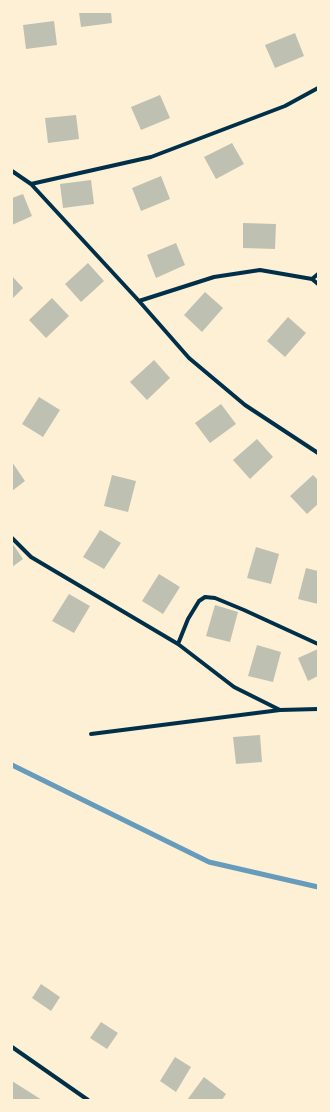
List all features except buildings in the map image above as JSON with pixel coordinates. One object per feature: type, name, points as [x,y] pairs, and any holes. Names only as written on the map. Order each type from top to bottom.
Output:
[{"type":"street","points":[[31,184],[151,157],[285,106],[318,88]]},
{"type":"street","points":[[12,171],[31,184],[140,302],[189,358],[245,405],[318,454]]},
{"type":"street","points":[[140,302],[214,277],[260,270],[312,279],[318,284]]},
{"type":"street","points":[[312,279],[318,274]]},
{"type":"street","points":[[12,538],[31,557],[178,644],[234,687],[280,710]]},
{"type":"street","points":[[178,644],[188,619],[199,601],[205,597],[215,598],[244,610],[318,644]]},
{"type":"street","points":[[91,734],[280,710],[318,709]]},
{"type":"street","points":[[12,1047],[88,1100]]},
{"type":"waterway","points":[[12,765],[209,862],[318,887]]}]
